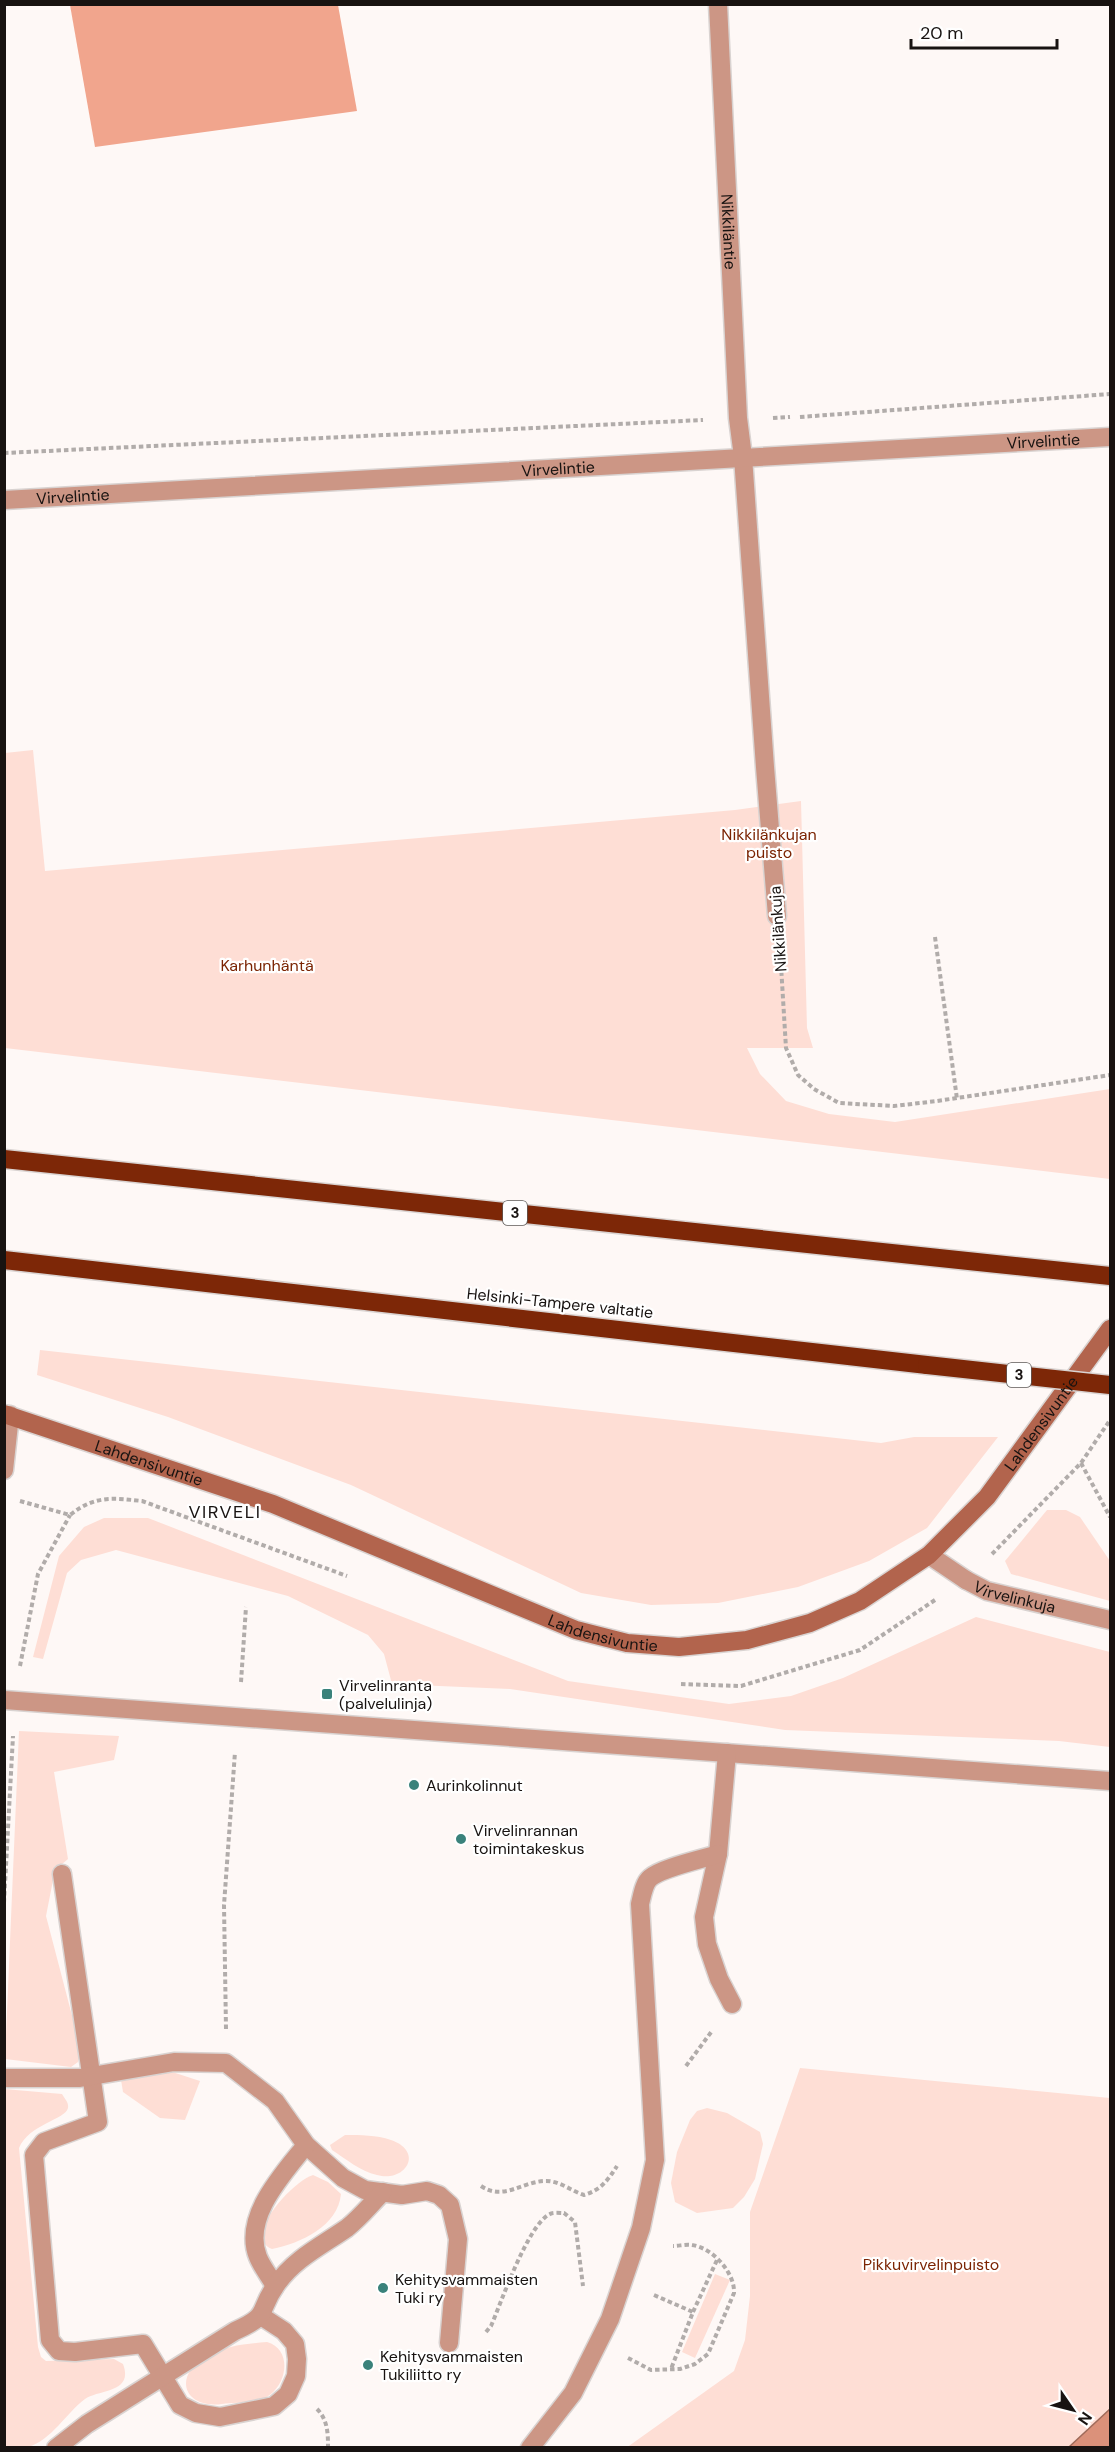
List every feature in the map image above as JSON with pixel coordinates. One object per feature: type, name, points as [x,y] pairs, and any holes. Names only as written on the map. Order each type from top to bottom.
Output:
[{"type":"highway","name":"3","points":[[4,1159],[1110,1276]]},
{"type":"highway","name":"Helsinki-Tampere valtatie","points":[[4,1260],[1110,1385]]},
{"type":"main road","name":"Lahdensivuntie","points":[[7,1415],[273,1504],[576,1630],[627,1643],[679,1647],[747,1640],[810,1623],[860,1601],[929,1555],[987,1497],[1110,1329]]},
{"type":"street","name":"Nikkiläntie","points":[[718,4],[738,418],[743,457]]},
{"type":"street","name":"Virvelintie","points":[[4,500],[1110,437]]},
{"type":"street","name":"Nikkilänkuja","points":[[743,457],[777,916]]},
{"type":"street","points":[[4,1470],[7,1415]]},
{"type":"street","name":"Virvelinkuja","points":[[929,1555],[987,1591],[1110,1620]]},
{"type":"street","points":[[4,1700],[1110,1781]]},
{"type":"street","points":[[727,1753],[718,1854],[704,1917],[707,1944],[719,1979],[732,2004]]},
{"type":"street","points":[[530,2448],[573,2393],[610,2319],[641,2228],[655,2160],[640,1904],[650,1878],[663,1871],[718,1854]]},
{"type":"street","points":[[62,1874],[98,2122],[44,2142],[34,2156],[50,2340],[59,2351],[75,2352],[144,2344],[180,2405],[196,2413],[220,2417],[274,2406],[288,2394],[297,2376],[295,2344],[284,2331],[261,2316]]},
{"type":"street","points":[[4,2078],[91,2076],[174,2062],[226,2063],[275,2101],[306,2145],[343,2178],[365,2190],[402,2195],[427,2191],[440,2195],[450,2205],[458,2239],[449,2343]]},
{"type":"street","points":[[275,2286],[258,2258],[254,2241],[255,2226],[272,2187],[306,2145]]},
{"type":"street","points":[[56,2448],[87,2424],[261,2316],[275,2286],[302,2256],[348,2227],[383,2192]]},
{"type":"path","points":[[4,453],[792,417],[1110,394]]},
{"type":"path","name":"Nikkilänkuja","points":[[777,916],[786,1048],[798,1075],[814,1089],[839,1103],[894,1106],[957,1099],[1110,1075]]},
{"type":"path","points":[[935,937],[957,1099]]},
{"type":"path","points":[[966,1580],[1081,1463],[1110,1420]]},
{"type":"path","points":[[1081,1463],[1110,1517]]},
{"type":"path","points":[[226,2063],[224,1905],[246,1608]]},
{"type":"path","points":[[686,2067],[732,2004]]},
{"type":"path","points":[[475,2181],[486,2189],[511,2192],[543,2181],[555,2182],[584,2194],[600,2188],[619,2163]]},
{"type":"path","points":[[671,2369],[693,2312],[717,2260]]},
{"type":"path","points":[[624,2281],[693,2312]]},
{"type":"green space","points":[[33,750],[45,871],[735,810],[801,801],[807,1028],[813,1048],[747,1048],[760,1074],[786,1101],[829,1114],[895,1122],[1110,1089],[1110,1179],[5,1048],[5,753]]},
{"type":"green space","points":[[40,1350],[881,1443],[914,1437],[998,1437],[927,1528],[869,1561],[798,1587],[718,1603],[651,1605],[581,1593],[351,1485],[168,1417],[37,1375]]},
{"type":"green space","points":[[1047,1510],[1066,1510],[1080,1517],[1110,1561],[1110,1601],[1011,1574],[1005,1561]]},
{"type":"green space","points":[[104,1518],[148,1518],[568,1681],[729,1704],[791,1696],[843,1678],[976,1617],[1110,1652],[1110,1747],[1059,1741],[785,1730],[510,1689],[392,1684],[384,1654],[368,1635],[288,1596],[116,1550],[81,1560],[67,1573],[43,1659],[33,1657],[59,1556],[84,1527]]},
{"type":"green space","points":[[19,1731],[119,1736],[114,1760],[54,1772],[68,1859],[55,1870],[46,1916],[81,2050],[78,2062],[71,2067],[5,2059]]},
{"type":"green space","name":"Pikkuvirvelinpuisto","points":[[800,2068],[1110,2098],[1110,2409],[1069,2447],[626,2448],[734,2371],[745,2340],[750,2296],[750,2212]]},
{"type":"green space","points":[[163,2069],[200,2081],[185,2120],[160,2118],[123,2092],[121,2080],[126,2075]]},
{"type":"green space","points":[[4,2089],[62,2094],[68,2106],[60,2116],[30,2133],[19,2148],[38,2347],[41,2357],[46,2361],[114,2359],[123,2364],[125,2373],[120,2385],[85,2399],[44,2439],[37,2444],[22,2448],[5,2447]]},
{"type":"green space","points":[[707,2108],[727,2113],[760,2132],[763,2144],[755,2179],[744,2197],[733,2208],[697,2213],[675,2202],[671,2183],[677,2152],[690,2120],[697,2111]]},
{"type":"green space","points":[[345,2135],[374,2136],[391,2140],[401,2145],[407,2152],[409,2158],[407,2165],[396,2175],[377,2175],[365,2171],[332,2150],[330,2145]]},
{"type":"green space","points":[[313,2175],[328,2182],[341,2194],[333,2215],[325,2224],[306,2237],[272,2249],[264,2243],[263,2233],[266,2222],[273,2210],[294,2187]]},
{"type":"green space","points":[[715,2274],[730,2280],[695,2358],[682,2352]]},
{"type":"green space","points":[[267,2342],[280,2351],[284,2373],[277,2388],[266,2397],[254,2401],[209,2404],[191,2396],[187,2390],[186,2382],[189,2373],[206,2357],[243,2344]]},
{"type":"shaded area","points":[[70,5],[338,5],[357,111],[95,147]]},
{"type":"shaded area","points":[[1110,2409],[1110,2447],[1069,2447]]},
{"type":"place","name":"Virvelinranta (palvelulinja)","points":[[327,1694]]},
{"type":"place","name":"Aurinkolinnut","points":[[414,1785]]},
{"type":"place","name":"Virvelinrannan toimintakeskus","points":[[461,1839]]},
{"type":"place","name":"Kehitysvammaisten Tuki ry","points":[[383,2288]]},
{"type":"place","name":"Kehitysvammaisten Tukiliitto ry","points":[[368,2365]]},
{"type":"district","name":"VIRVELI","points":[[225,1512]]},
{"type":"park label","name":"Nikkilänkujan puisto","points":[[769,843]]},
{"type":"park label","name":"Karhunhäntä","points":[[267,965]]}]
